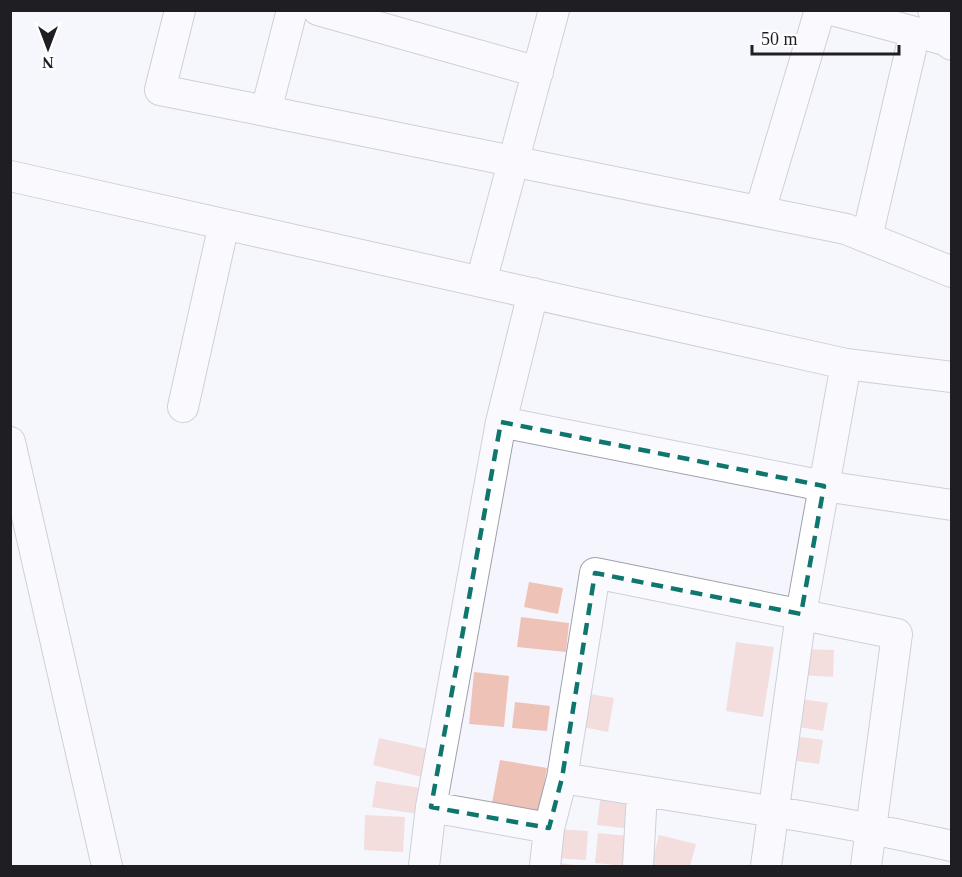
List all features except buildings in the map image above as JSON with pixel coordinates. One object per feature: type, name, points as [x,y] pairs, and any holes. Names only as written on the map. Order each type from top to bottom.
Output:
[{"type":"street","points":[[180,10],[160,90],[846,229],[951,272]]},
{"type":"street","points":[[266,111],[292,10]]},
{"type":"street","points":[[318,10],[538,72]]},
{"type":"street","points":[[482,282],[554,10]]},
{"type":"street","points":[[760,211],[820,10]]},
{"type":"street","points":[[832,10],[924,21],[948,43]]},
{"type":"street","points":[[867,237],[924,21]]},
{"type":"street","points":[[10,176],[846,364],[951,377]]},
{"type":"street","points":[[183,407],[224,224]]},
{"type":"street","points":[[424,867],[432,807],[501,422],[533,293]]},
{"type":"street","points":[[766,867],[801,614],[846,364]]},
{"type":"street","points":[[501,422],[824,486],[951,505]]},
{"type":"street","points":[[10,442],[107,867]]},
{"type":"street","points":[[545,867],[549,828],[562,778],[595,573],[897,634],[866,867]]},
{"type":"street","points":[[562,778],[775,811],[951,846]]},
{"type":"street","points":[[638,867],[642,792]]},
{"type":"street","points":[[432,807],[549,828]]},
{"type":"highlighted area","points":[[501,422],[824,486],[801,614],[595,573],[562,778],[549,828],[431,807]]}]
